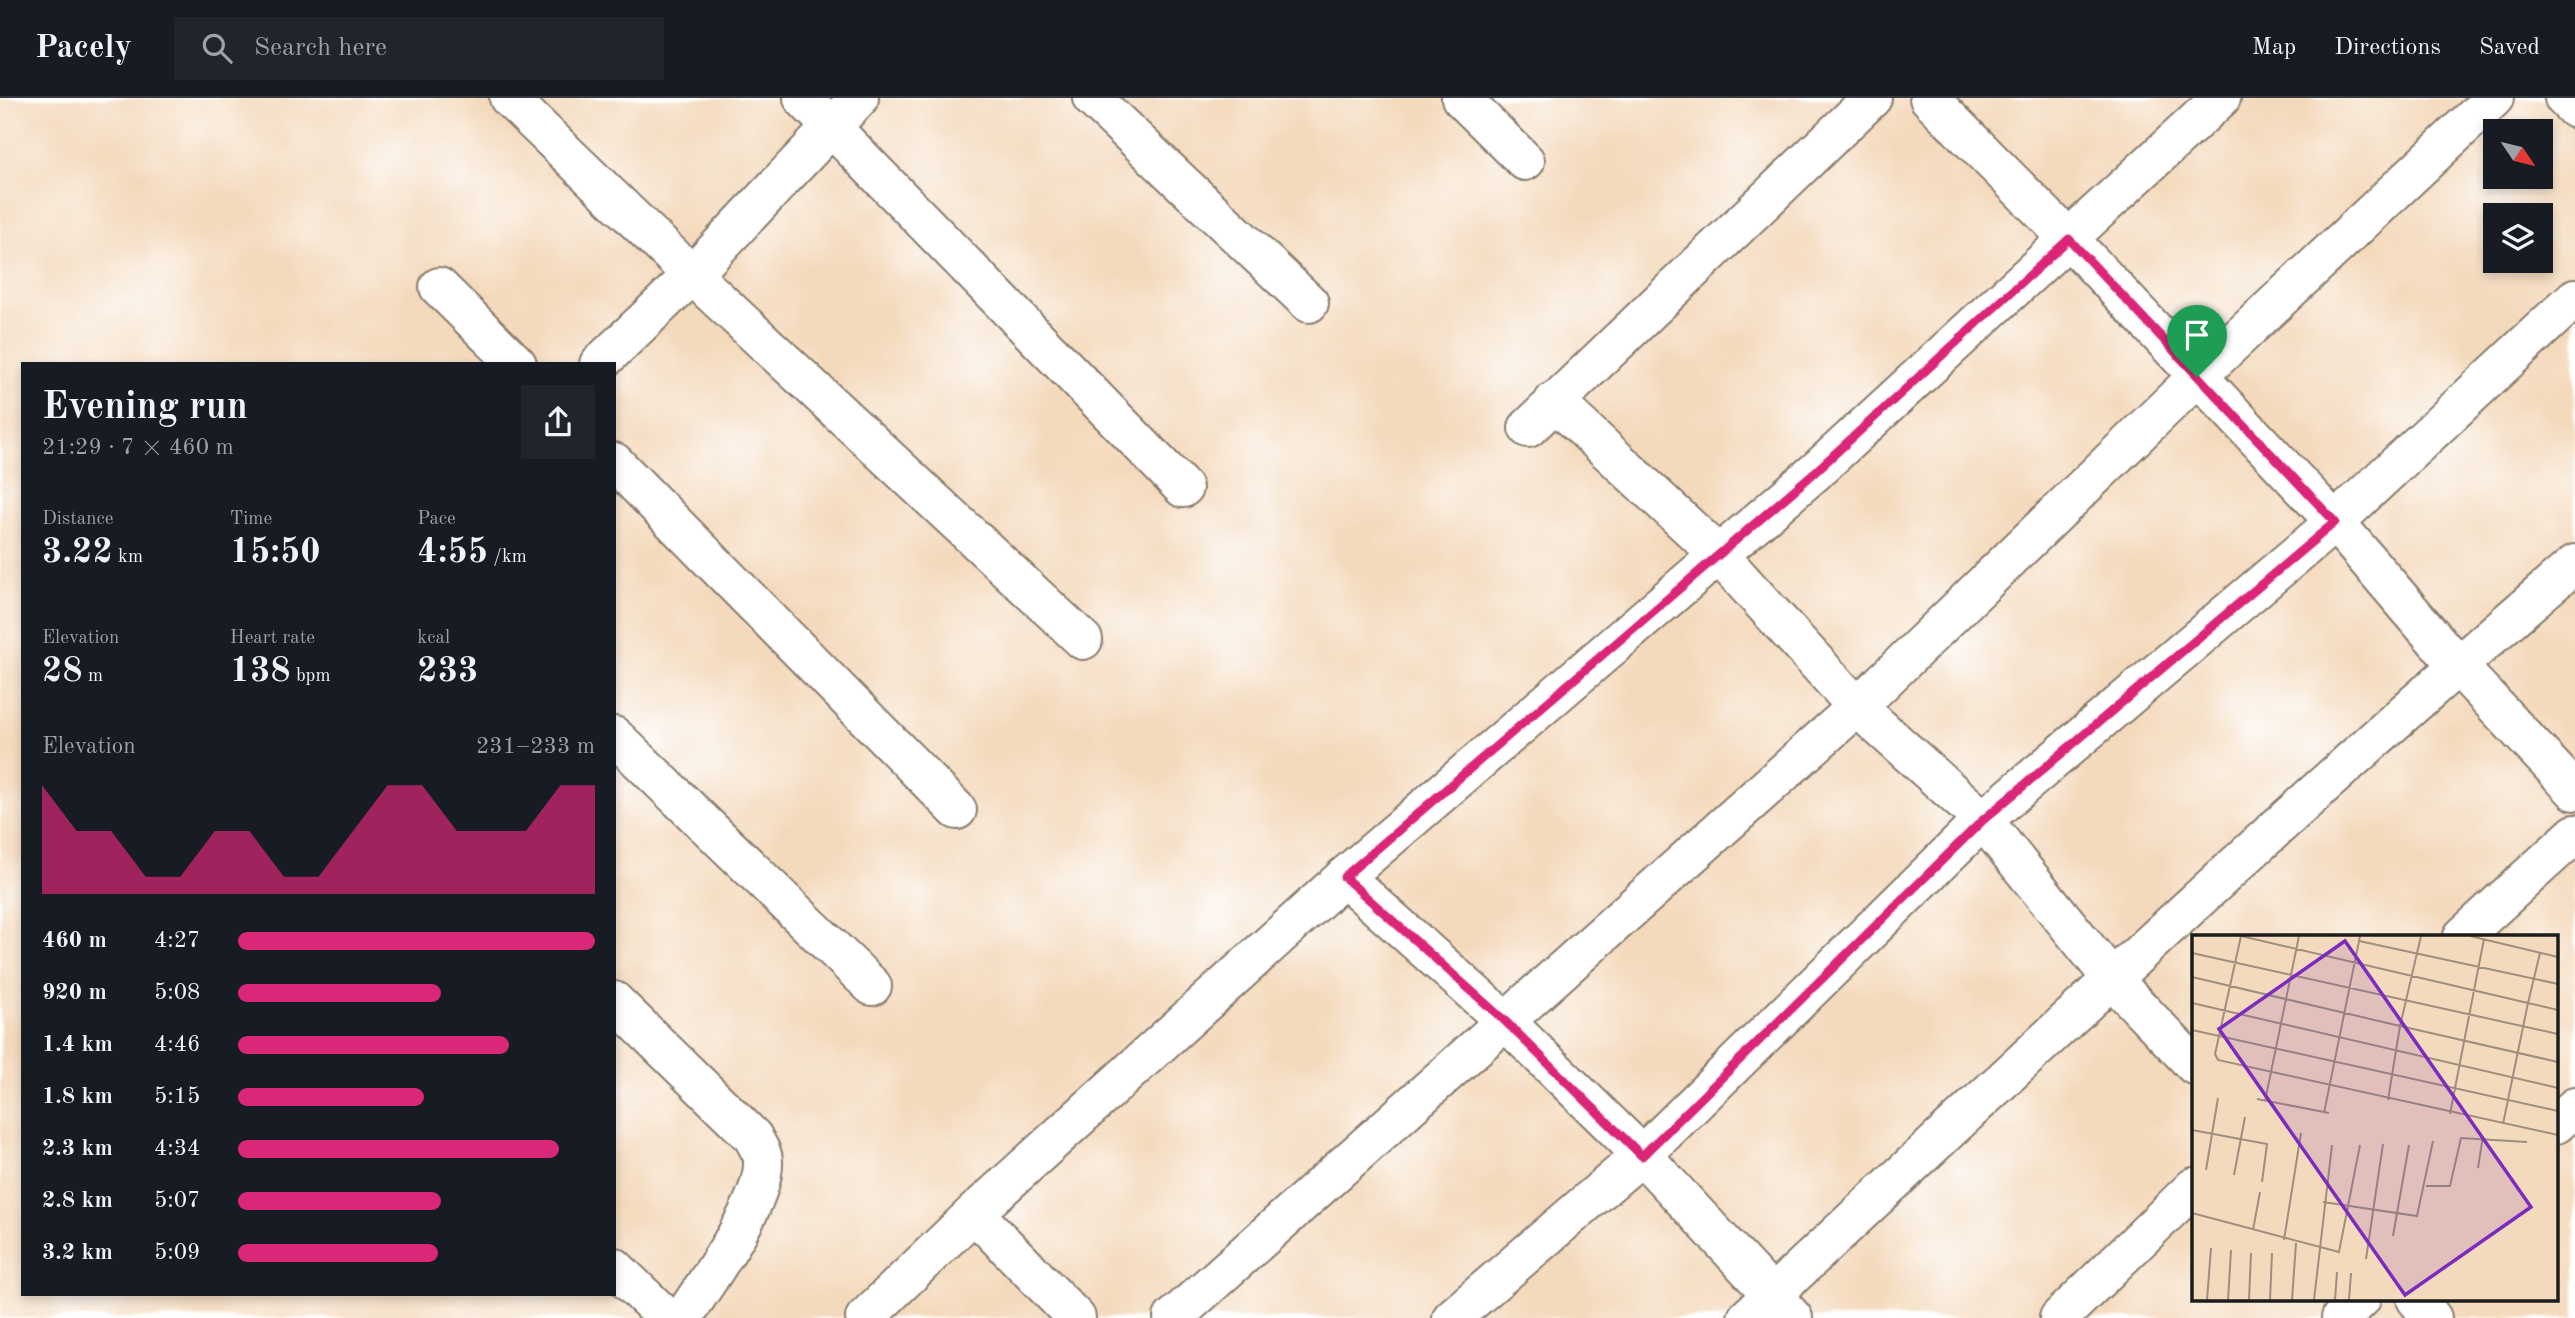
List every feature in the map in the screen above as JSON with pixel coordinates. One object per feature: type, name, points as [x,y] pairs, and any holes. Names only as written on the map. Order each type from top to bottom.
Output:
[{"type":"street","points":[[509,98],[692,275],[1083,640]]},
{"type":"street","points":[[803,98],[1183,488]]},
{"type":"street","points":[[601,362],[692,275],[859,98]]},
{"type":"street","points":[[1092,98],[1309,303]]},
{"type":"street","points":[[1461,98],[1525,161]]},
{"type":"street","points":[[1528,428],[1872,98]]},
{"type":"street","points":[[1930,98],[2069,239],[2335,522],[2457,665],[2575,792]]},
{"type":"street","points":[[865,1318],[974,1213],[1344,877],[1815,472],[2221,98]]},
{"type":"street","points":[[1173,1318],[1857,707],[2197,377],[2494,98]]},
{"type":"street","points":[[2564,98],[2575,109]]},
{"type":"street","points":[[439,286],[515,362]]},
{"type":"street","points":[[1452,1318],[1642,1156],[1983,820],[2335,522],[2575,298]]},
{"type":"street","points":[[1555,401],[1718,554],[1857,707],[1983,820],[2112,979],[2192,1064]]},
{"type":"street","points":[[616,464],[957,810]]},
{"type":"street","points":[[1344,877],[1505,1021],[1642,1156],[1771,1310],[2112,979],[2457,665],[2575,564]]},
{"type":"street","points":[[616,738],[872,986]]},
{"type":"street","points":[[2464,935],[2575,834]]},
{"type":"street","points":[[616,1003],[753,1136],[764,1158],[762,1180],[745,1219],[683,1318]]},
{"type":"street","points":[[2558,1122],[2575,1107]]},
{"type":"street","points":[[2059,1318],[2192,1187]]},
{"type":"street","points":[[974,1213],[1076,1318]]},
{"type":"street","points":[[616,1269],[667,1318]]},
{"type":"street","points":[[2341,1318],[2360,1300]]},
{"type":"street","points":[[2417,1300],[2432,1318]]},
{"type":"route","points":[[2069,239],[2197,377],[2335,522],[1983,820],[1642,1156],[1505,1021],[1344,877],[1815,472],[2069,239]]}]
